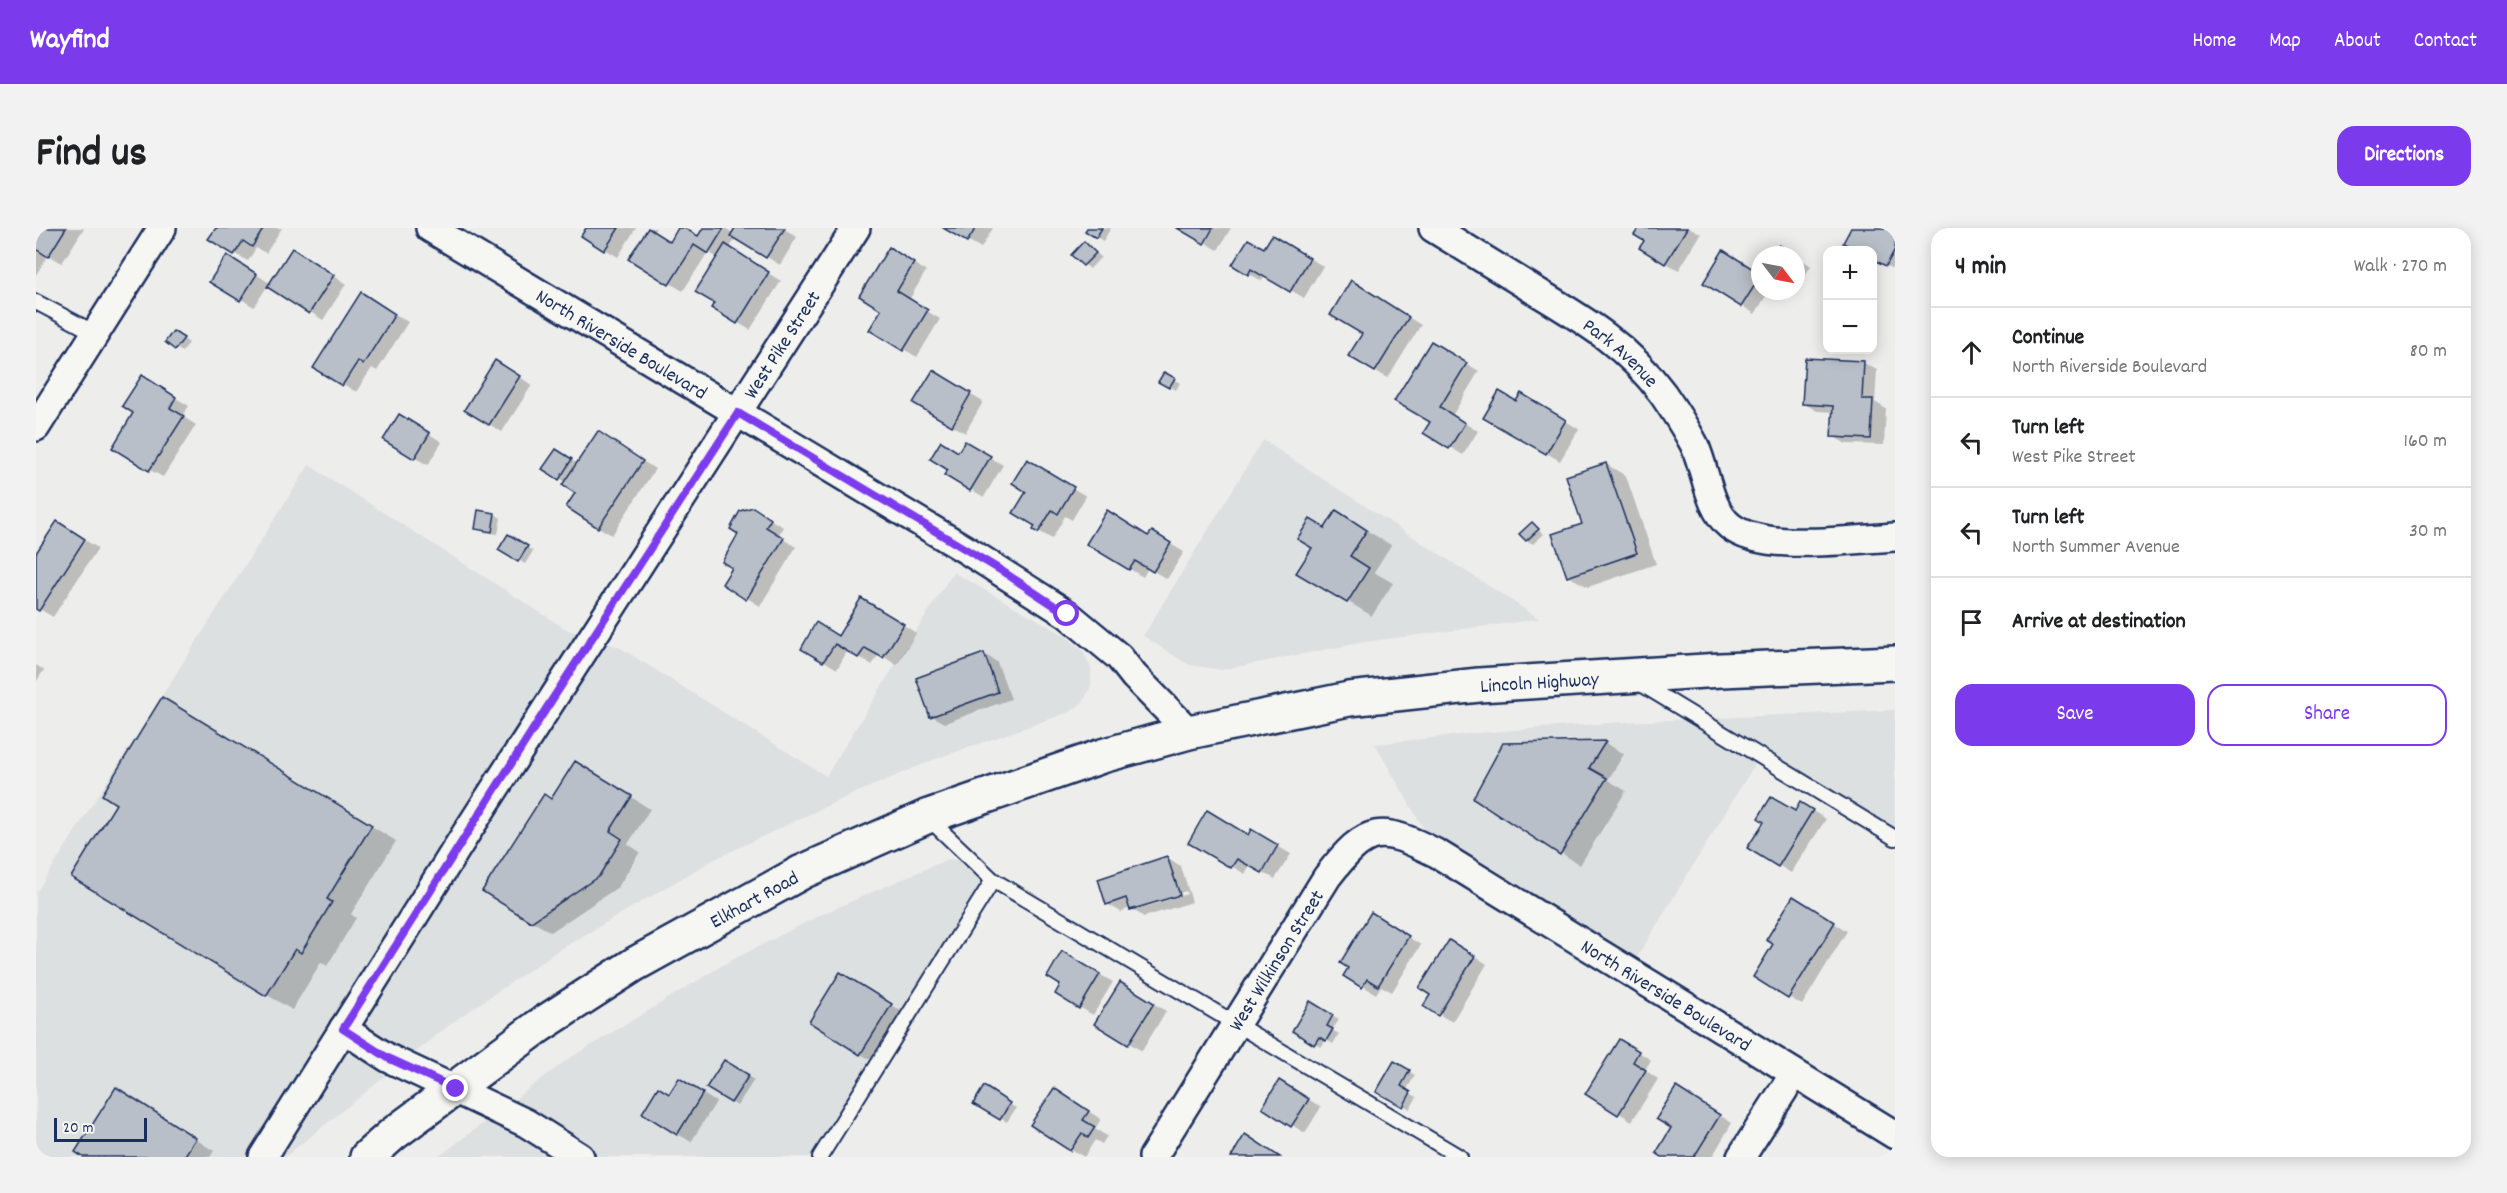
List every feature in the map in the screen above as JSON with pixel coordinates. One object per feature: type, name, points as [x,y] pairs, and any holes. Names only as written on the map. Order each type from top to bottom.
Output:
[{"type":"highway","name":"Lincoln Highway","points":[[1189,732],[1348,699],[1479,685],[1628,675],[1895,663]]},
{"type":"highway","name":"Elkhart Road","points":[[367,1157],[393,1134],[539,1026],[635,964],[802,873],[926,817],[1102,756],[1189,732]]},
{"type":"street","points":[[36,427],[162,228]]},
{"type":"street","name":"North Riverside Boulevard","points":[[430,228],[1002,571],[1067,614],[1119,657],[1134,676],[1189,732]]},
{"type":"street","name":"West Pike Street","points":[[263,1157],[557,690],[856,228]]},
{"type":"street","name":"Park Avenue","points":[[1433,228],[1600,330],[1633,357],[1665,397],[1694,445],[1719,513],[1730,526],[1746,535],[1767,541],[1895,537]]},
{"type":"street","name":"West Wilkinson Street","points":[[1153,1157],[1327,877],[1346,852],[1365,837],[1380,833],[1395,834],[1438,854]]},
{"type":"street","name":"North Riverside Boulevard","points":[[1438,854],[1895,1135]]},
{"type":"street","points":[[343,1029],[388,1058],[526,1123],[580,1157]]},
{"type":"street","points":[[1741,1157],[1794,1074]]},
{"type":"lane","points":[[36,302],[95,333]]},
{"type":"lane","points":[[1628,675],[1895,838]]},
{"type":"lane","points":[[926,817],[993,880],[1237,1023],[1452,1155]]},
{"type":"lane","points":[[820,1157],[993,880]]},
{"type":"shaded area","points":[[1263,440],[1540,619],[1365,642],[1221,670],[1189,665],[1143,636]]},
{"type":"shaded area","points":[[309,465],[568,630],[619,647],[826,776],[953,572],[1065,635],[1083,651],[1091,668],[1091,686],[1083,702],[1070,712],[933,760],[844,798],[713,860],[556,952],[453,1022],[285,1157],[36,1157],[36,893]]},
{"type":"shaded area","points":[[1895,710],[1895,838],[1760,756],[1628,972],[1438,854],[1375,744],[1475,733],[1621,722]]},
{"type":"shaded area","points":[[948,859],[957,860],[986,877],[812,1157],[438,1157],[565,1061],[728,962],[820,915]]},
{"type":"building","points":[[36,228],[66,228],[48,257],[36,249]]},
{"type":"building","points":[[216,228],[264,228],[252,247],[243,241],[234,255],[208,239]]},
{"type":"building","points":[[586,228],[619,228],[604,251],[581,236]]},
{"type":"building","points":[[648,228],[670,242],[678,228],[684,228],[698,236],[703,228],[724,228],[708,254],[694,245],[669,285],[628,259]]},
{"type":"building","points":[[735,228],[785,228],[766,258],[730,236]]},
{"type":"building","points":[[943,228],[976,228],[967,242]]},
{"type":"building","points":[[1087,228],[1102,228],[1096,238],[1085,231]]},
{"type":"building","points":[[1177,228],[1213,228],[1204,244]]},
{"type":"building","points":[[1639,228],[1687,228],[1665,264],[1639,248],[1644,241],[1634,235]]},
{"type":"building","points":[[1851,228],[1895,228],[1895,249],[1886,266],[1877,262],[1877,246],[1849,246],[1843,243]]},
{"type":"building","points":[[1272,235],[1310,258],[1290,292],[1251,269],[1248,275],[1232,265],[1248,239],[1264,248]]},
{"type":"building","points":[[1084,241],[1096,253],[1083,266],[1071,255]]},
{"type":"building","points":[[725,244],[769,272],[737,324],[711,308],[714,303],[695,292]]},
{"type":"building","points":[[889,247],[914,263],[897,291],[928,310],[903,351],[869,330],[881,310],[859,296]]},
{"type":"building","points":[[292,248],[334,275],[309,314],[267,287]]},
{"type":"building","points":[[1723,250],[1751,268],[1751,291],[1741,307],[1703,283]]},
{"type":"building","points":[[227,255],[257,274],[240,301],[209,282]]},
{"type":"building","points":[[1351,280],[1409,317],[1375,372],[1348,356],[1362,334],[1330,315]]},
{"type":"building","points":[[361,292],[395,314],[363,365],[358,361],[342,386],[313,368]]},
{"type":"building","points":[[173,331],[184,338],[175,350],[165,342]]},
{"type":"building","points":[[1431,341],[1467,363],[1440,407],[1465,423],[1449,449],[1423,433],[1430,422],[1394,401]]},
{"type":"building","points":[[1805,358],[1864,361],[1862,399],[1873,399],[1871,439],[1831,437],[1833,406],[1802,404]]},
{"type":"building","points":[[495,360],[520,376],[489,425],[464,410]]},
{"type":"building","points":[[933,370],[971,393],[952,426],[913,403]]},
{"type":"building","points":[[1164,372],[1175,378],[1169,388],[1158,382]]},
{"type":"building","points":[[142,375],[176,397],[170,408],[184,416],[149,471],[112,448],[133,413],[122,406]]},
{"type":"building","points":[[1499,391],[1516,401],[1521,393],[1566,420],[1546,454],[1483,418]]},
{"type":"building","points":[[399,414],[430,433],[414,459],[383,440]]},
{"type":"building","points":[[598,431],[643,461],[598,528],[566,507],[575,493],[562,485]]},
{"type":"building","points":[[941,441],[958,452],[965,441],[991,456],[970,491],[944,475],[948,470],[930,459]]},
{"type":"building","points":[[556,449],[572,459],[559,480],[542,469]]},
{"type":"building","points":[[1027,459],[1074,487],[1058,514],[1052,510],[1038,533],[1033,530],[1035,526],[1013,513],[1026,492],[1012,483]]},
{"type":"building","points":[[1606,463],[1637,553],[1567,577],[1552,534],[1582,524],[1566,476]]},
{"type":"building","points":[[753,507],[771,519],[766,527],[784,538],[746,600],[722,584],[732,568],[722,562],[738,534],[730,529],[740,511]]},
{"type":"building","points":[[478,510],[495,513],[492,532],[475,529]]},
{"type":"building","points":[[1107,510],[1148,536],[1152,531],[1171,543],[1153,572],[1135,561],[1129,570],[1086,544]]},
{"type":"building","points":[[1336,510],[1367,530],[1350,556],[1369,568],[1347,603],[1296,573],[1312,548],[1297,539],[1310,519],[1325,528]]},
{"type":"building","points":[[57,521],[85,539],[39,611],[36,609],[36,553]]},
{"type":"building","points":[[1532,522],[1539,529],[1526,541],[1519,534]]},
{"type":"building","points":[[508,534],[528,546],[518,562],[498,550]]},
{"type":"building","points":[[861,598],[904,624],[883,658],[865,648],[858,658],[835,644],[823,662],[801,649],[816,622],[838,636]]},
{"type":"building","points":[[984,653],[998,692],[930,717],[916,678]]},
{"type":"building","points":[[162,697],[372,825],[327,899],[332,902],[301,953],[295,949],[266,996],[71,877],[116,804],[102,795]]},
{"type":"building","points":[[1606,741],[1589,768],[1607,778],[1560,855],[1473,798],[1503,743]]},
{"type":"building","points":[[575,761],[632,796],[610,831],[622,839],[599,876],[531,922],[482,891],[544,794],[551,799]]},
{"type":"building","points":[[1771,797],[1795,811],[1800,802],[1813,810],[1778,867],[1747,848],[1764,822],[1758,818]]},
{"type":"building","points":[[1207,810],[1248,835],[1251,829],[1278,845],[1262,873],[1237,859],[1231,868],[1188,843]]},
{"type":"building","points":[[1167,856],[1180,895],[1130,910],[1126,898],[1106,905],[1098,879]]},
{"type":"building","points":[[1793,896],[1835,922],[1788,999],[1753,977],[1773,944],[1766,940]]},
{"type":"building","points":[[1371,912],[1409,936],[1378,986],[1367,979],[1362,988],[1343,976],[1348,968],[1340,963]]},
{"type":"building","points":[[1449,940],[1475,956],[1438,1016],[1423,1006],[1430,995],[1419,988]]},
{"type":"building","points":[[1062,951],[1100,974],[1079,1009],[1055,994],[1060,985],[1047,977]]},
{"type":"building","points":[[840,972],[892,1004],[860,1055],[809,1022]]},
{"type":"building","points":[[1120,982],[1154,1003],[1128,1045],[1094,1024]]},
{"type":"building","points":[[1310,1001],[1333,1015],[1327,1026],[1333,1029],[1326,1041],[1319,1037],[1314,1045],[1292,1031]]},
{"type":"building","points":[[1619,1039],[1639,1051],[1633,1062],[1646,1070],[1618,1115],[1585,1094]]},
{"type":"building","points":[[724,1060],[749,1075],[731,1103],[706,1088]]},
{"type":"building","points":[[1394,1061],[1410,1070],[1401,1086],[1411,1092],[1403,1107],[1376,1092]]},
{"type":"building","points":[[679,1078],[703,1093],[677,1135],[642,1113],[658,1087],[669,1094]]},
{"type":"building","points":[[1279,1080],[1309,1099],[1291,1127],[1262,1108]]},
{"type":"building","points":[[984,1086],[1010,1103],[1000,1120],[973,1104]]},
{"type":"building","points":[[116,1087],[196,1138],[184,1157],[83,1157],[75,1152]]},
{"type":"building","points":[[1676,1087],[1720,1115],[1694,1157],[1662,1157],[1656,1153],[1671,1128],[1656,1119]]},
{"type":"building","points":[[1054,1088],[1089,1111],[1083,1120],[1095,1127],[1088,1138],[1082,1133],[1070,1151],[1030,1125]]},
{"type":"building","points":[[1245,1134],[1280,1157],[1231,1157]]},
{"type":"route","points":[[456,1089],[388,1058],[343,1029],[546,709],[738,413],[1002,571],[1067,614]]}]
